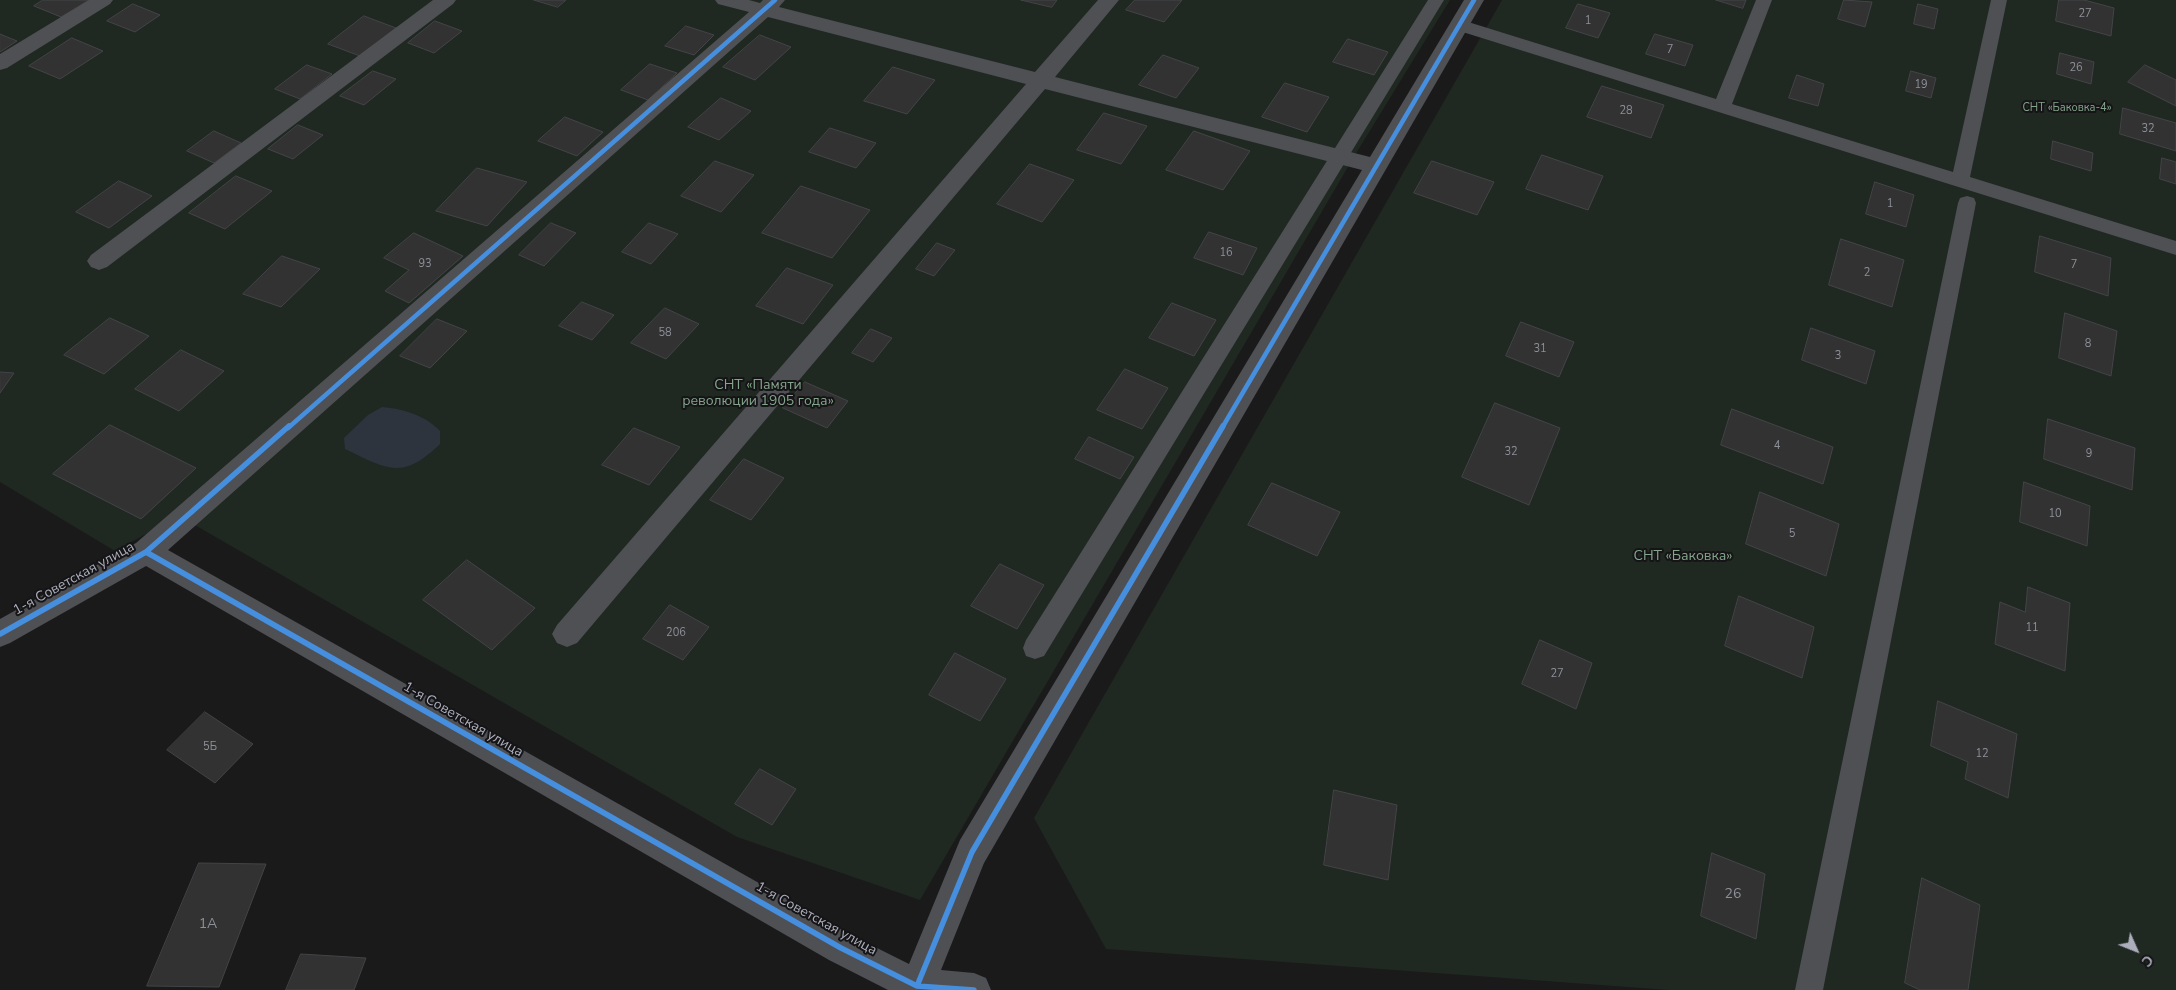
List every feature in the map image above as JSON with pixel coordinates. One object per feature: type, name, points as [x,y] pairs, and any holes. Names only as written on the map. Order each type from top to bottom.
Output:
[{"type":"street","points":[[0,63],[103,0]]},
{"type":"street","points":[[99,262],[446,0]]},
{"type":"street","points":[[725,0],[770,5],[1039,80],[1375,166]]},
{"type":"street","points":[[566,634],[1109,0]]},
{"type":"street","points":[[974,990],[917,986],[972,852],[1474,0]]},
{"type":"street","points":[[146,552],[770,5]]},
{"type":"street","name":"1-я Советская улица","points":[[0,634],[146,552],[841,948],[917,986]]},
{"type":"lane","points":[[1035,648],[1436,0]]},
{"type":"lane","points":[[1722,107],[1764,0]]},
{"type":"lane","points":[[1960,181],[1998,0]]},
{"type":"lane","points":[[1459,25],[2176,248]]},
{"type":"lane","points":[[1809,990],[1967,204]]},
{"type":"green space","name":"СНТ «Памяти революции 1905 года»","points":[[0,0],[1450,0],[1352,160],[920,900],[737,837],[179,516],[115,551],[0,482]]},
{"type":"green space","name":"СНТ «Баковка»","points":[[1502,0],[2176,0],[2176,990],[1669,990],[1106,949],[1034,818]]},
{"type":"shaded area","points":[[382,407],[406,411],[428,421],[440,431],[440,444],[427,456],[415,463],[394,468],[372,462],[345,449],[344,438],[368,415]]},
{"type":"building","points":[[43,0],[89,0],[61,17],[34,6]]},
{"type":"building","points":[[534,0],[566,0],[558,7]]},
{"type":"building","points":[[1021,0],[1057,0],[1052,7]]},
{"type":"building","points":[[1135,0],[1182,0],[1164,22],[1126,10]]},
{"type":"building","points":[[1716,0],[1746,0],[1743,8]]},
{"type":"building","points":[[1844,0],[1872,2],[1865,27],[1838,19]]},
{"type":"building","points":[[2059,0],[2084,0],[2114,8],[2111,36],[2056,21]]},
{"type":"building","points":[[133,4],[160,15],[135,32],[107,21]]},
{"type":"building","points":[[1578,4],[1610,13],[1598,38],[1566,28]]},
{"type":"building","points":[[1918,4],[1938,9],[1934,29],[1914,24]]},
{"type":"building","points":[[364,16],[396,28],[360,56],[328,44]]},
{"type":"building","points":[[435,21],[462,31],[434,53],[408,43]]},
{"type":"building","points":[[686,26],[714,35],[694,55],[665,46]]},
{"type":"building","points":[[0,34],[17,41],[0,52]]},
{"type":"building","points":[[1655,34],[1693,45],[1685,66],[1646,54]]},
{"type":"building","points":[[760,35],[791,47],[755,80],[723,67]]},
{"type":"building","points":[[72,38],[103,51],[60,79],[29,66]]},
{"type":"building","points":[[1348,39],[1388,52],[1374,75],[1333,62]]},
{"type":"building","points":[[2060,53],[2094,62],[2091,84],[2057,74]]},
{"type":"building","points":[[1163,55],[1199,68],[1176,98],[1139,85]]},
{"type":"building","points":[[650,64],[677,73],[648,100],[621,90]]},
{"type":"building","points":[[307,65],[332,74],[300,99],[275,89]]},
{"type":"building","points":[[2145,65],[2176,80],[2176,106],[2128,82]]},
{"type":"building","points":[[893,67],[935,80],[907,114],[864,101]]},
{"type":"building","points":[[373,71],[396,79],[364,105],[340,96]]},
{"type":"building","points":[[1911,71],[1936,78],[1931,98],[1906,91]]},
{"type":"building","points":[[1797,75],[1824,84],[1818,106],[1789,98]]},
{"type":"building","points":[[1285,83],[1329,97],[1307,132],[1262,117]]},
{"type":"building","points":[[1602,86],[1664,105],[1651,138],[1587,117]]},
{"type":"building","points":[[721,98],[751,111],[719,140],[688,127]]},
{"type":"building","points":[[2123,108],[2176,123],[2176,151],[2120,134]]},
{"type":"building","points":[[1104,113],[1147,126],[1121,164],[1077,150]]},
{"type":"building","points":[[565,117],[603,132],[577,156],[538,141]]},
{"type":"building","points":[[298,125],[323,135],[293,159],[268,149]]},
{"type":"building","points":[[830,128],[876,143],[856,168],[809,152]]},
{"type":"building","points":[[214,131],[241,143],[214,163],[187,151]]},
{"type":"building","points":[[1194,131],[1250,151],[1223,190],[1166,170]]},
{"type":"building","points":[[2053,141],[2093,153],[2091,171],[2051,159]]},
{"type":"building","points":[[1542,155],[1603,176],[1588,210],[1526,189]]},
{"type":"building","points":[[2162,158],[2176,162],[2176,184],[2160,179]]},
{"type":"building","points":[[715,161],[754,175],[721,212],[681,196]]},
{"type":"building","points":[[1432,161],[1494,182],[1477,215],[1414,193]]},
{"type":"building","points":[[1030,164],[1074,180],[1042,222],[997,204]]},
{"type":"building","points":[[477,168],[527,182],[487,226],[436,211]]},
{"type":"building","points":[[236,176],[272,191],[225,229],[189,213]]},
{"type":"building","points":[[119,181],[152,196],[109,228],[76,212]]},
{"type":"building","points":[[1875,182],[1914,195],[1906,227],[1866,214]]},
{"type":"building","points":[[801,186],[870,210],[832,258],[762,233]]},
{"type":"building","points":[[551,223],[576,233],[544,266],[519,255]]},
{"type":"building","points":[[649,223],[678,234],[651,264],[622,252]]},
{"type":"building","points":[[1209,232],[1257,248],[1243,275],[1194,258]]},
{"type":"building","points":[[414,233],[463,256],[409,303],[385,291],[409,270],[384,258]]},
{"type":"building","points":[[2040,236],[2111,258],[2108,296],[2035,272]]},
{"type":"building","points":[[1841,239],[1904,260],[1892,307],[1829,285]]},
{"type":"building","points":[[937,243],[955,250],[934,276],[916,269]]},
{"type":"building","points":[[282,256],[320,269],[281,307],[243,294]]},
{"type":"building","points":[[787,268],[833,285],[803,324],[756,306]]},
{"type":"building","points":[[582,302],[614,315],[592,340],[559,326]]},
{"type":"building","points":[[1172,303],[1216,320],[1194,356],[1149,338]]},
{"type":"building","points":[[665,308],[699,324],[666,359],[631,343]]},
{"type":"building","points":[[2065,313],[2117,331],[2111,376],[2059,358]]},
{"type":"building","points":[[110,318],[149,336],[104,374],[64,355]]},
{"type":"building","points":[[437,319],[467,331],[430,368],[400,356]]},
{"type":"building","points":[[1521,322],[1574,342],[1559,377],[1506,356]]},
{"type":"building","points":[[1811,328],[1875,351],[1866,384],[1802,360]]},
{"type":"building","points":[[871,329],[892,338],[873,362],[852,353]]},
{"type":"building","points":[[181,350],[224,371],[179,411],[135,389]]},
{"type":"building","points":[[1125,369],[1168,388],[1142,429],[1097,410]]},
{"type":"building","points":[[0,372],[14,373],[0,393]]},
{"type":"building","points":[[805,382],[848,401],[827,428],[783,408]]},
{"type":"building","points":[[1495,403],[1560,428],[1529,505],[1462,477]]},
{"type":"building","points":[[1732,409],[1833,447],[1823,484],[1721,445]]},
{"type":"building","points":[[2048,419],[2135,448],[2132,490],[2044,459]]},
{"type":"building","points":[[110,425],[196,468],[141,519],[53,474]]},
{"type":"building","points":[[634,428],[680,447],[649,485],[602,465]]},
{"type":"building","points":[[1089,437],[1134,457],[1120,479],[1075,459]]},
{"type":"building","points":[[744,459],[784,478],[751,520],[710,500]]},
{"type":"building","points":[[2024,482],[2090,506],[2087,546],[2020,522]]},
{"type":"building","points":[[1272,483],[1340,512],[1317,556],[1248,525]]},
{"type":"building","points":[[1760,492],[1839,524],[1826,576],[1746,544]]},
{"type":"building","points":[[467,560],[535,608],[492,650],[423,600]]},
{"type":"building","points":[[1000,564],[1044,585],[1017,629],[971,606]]},
{"type":"building","points":[[2028,587],[2070,603],[2065,671],[1995,644],[2000,602],[2025,612]]},
{"type":"building","points":[[1739,596],[1814,627],[1802,678],[1725,646]]},
{"type":"building","points":[[670,605],[709,627],[683,660],[643,639]]},
{"type":"building","points":[[1540,640],[1592,663],[1576,709],[1522,684]]},
{"type":"building","points":[[955,653],[1006,679],[980,721],[929,695]]},
{"type":"building","points":[[1938,701],[2017,734],[2008,798],[1965,779],[1968,762],[1931,746]]},
{"type":"building","points":[[205,712],[253,744],[215,783],[167,750]]},
{"type":"building","points":[[760,769],[796,789],[772,825],[735,804]]},
{"type":"building","points":[[1334,790],[1397,805],[1388,880],[1324,865]]},
{"type":"building","points":[[1712,853],[1765,874],[1756,939],[1701,916]]},
{"type":"building","points":[[199,863],[266,864],[219,987],[147,986]]},
{"type":"building","points":[[1922,878],[1980,905],[1968,990],[1920,990],[1905,983]]},
{"type":"building","points":[[301,954],[366,958],[354,990],[286,990]]},
{"type":"cycle path","points":[[146,552],[775,0]]},
{"type":"cycle path","points":[[974,990],[917,986],[972,852],[1474,0]]},
{"type":"cycle path","points":[[0,634],[146,552],[841,948],[917,986]]},
{"type":"park label","name":"СНТ «Баковка-4»","points":[[2067,108]]}]
